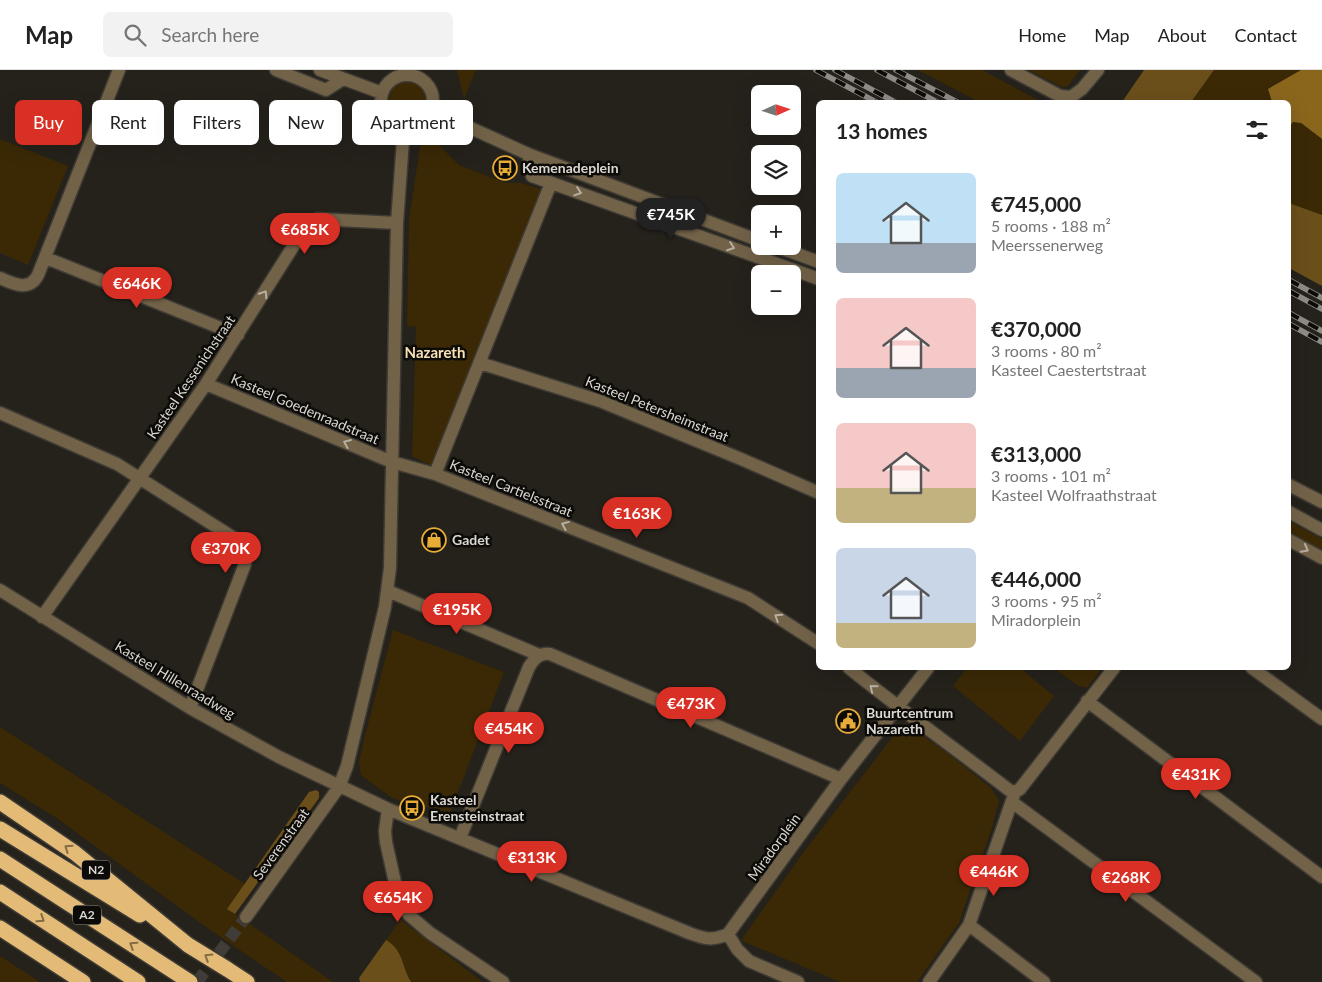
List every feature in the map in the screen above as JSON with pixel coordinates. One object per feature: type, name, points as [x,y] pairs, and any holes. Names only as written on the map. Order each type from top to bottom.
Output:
[{"type":"highway","name":"N2","points":[[0,802],[74,853],[188,945]]},
{"type":"highway","name":"N2","points":[[0,829],[246,982]]},
{"type":"highway","name":"A2","points":[[0,859],[190,982]]},
{"type":"highway","name":"A2","points":[[0,892],[138,982]]},
{"type":"highway","points":[[0,928],[83,982]]},
{"type":"street","points":[[0,278],[24,286],[30,285],[35,281],[46,258],[119,70]]},
{"type":"street","points":[[276,70],[326,90],[342,79]]},
{"type":"street","points":[[320,70],[382,93]]},
{"type":"street","points":[[1011,70],[1060,96],[1071,97],[1082,89],[1098,70]]},
{"type":"street","points":[[382,100],[382,93],[386,84],[395,78],[413,73],[423,80],[429,88],[432,100]]},
{"type":"street","points":[[473,129],[528,154],[751,238]]},
{"type":"street","points":[[339,787],[347,766],[388,590],[397,223],[403,145]]},
{"type":"street","points":[[528,154],[532,176],[816,278]]},
{"type":"street","points":[[392,462],[435,474],[551,183]]},
{"type":"street","name":"Kasteel Kessenichstraat","points":[[42,617],[206,384],[308,223],[318,219],[397,223]]},
{"type":"street","points":[[800,255],[816,261]]},
{"type":"street","points":[[46,258],[238,336]]},
{"type":"street","name":"Kasteel Petersheimstraat","points":[[480,363],[600,401],[816,492]]},
{"type":"street","name":"Kasteel Goedenraadstraat","points":[[206,384],[392,462]]},
{"type":"street","points":[[0,413],[116,464],[234,538],[245,552],[245,564],[190,708]]},
{"type":"street","name":"Kasteel Cartielsstraat","points":[[435,474],[748,598],[816,642]]},
{"type":"street","points":[[1291,486],[1322,502]]},
{"type":"street","points":[[1291,513],[1322,530]]},
{"type":"street","points":[[1291,541],[1322,558]]},
{"type":"street","name":"Kasteel Hillenraadweg","points":[[0,590],[190,708],[279,757],[339,787],[388,809],[700,937],[715,939],[728,934]]},
{"type":"street","points":[[388,590],[539,655]]},
{"type":"street","points":[[460,838],[529,667],[543,653],[550,654],[842,779]]},
{"type":"street","points":[[851,670],[898,708],[928,728],[1009,790],[1013,797],[1256,982]]},
{"type":"street","name":"Miradorplein","points":[[728,934],[842,779],[926,670]]},
{"type":"street","points":[[929,982],[969,925],[1013,797],[1112,670]]},
{"type":"street","points":[[1255,670],[1322,719]]},
{"type":"street","points":[[1087,701],[1322,877]]},
{"type":"street","name":"Severenstraat","points":[[246,917],[339,787]]},
{"type":"street","points":[[388,809],[385,831],[387,847],[396,888],[409,915],[430,933],[503,982]]},
{"type":"street","points":[[969,925],[1044,982]]},
{"type":"street","points":[[728,934],[742,956],[749,961],[798,982]]},
{"type":"shaded area","points":[[457,70],[476,70],[464,99]]},
{"type":"shaded area","points":[[918,70],[982,70],[1038,100],[975,100]]},
{"type":"shaded area","points":[[1028,70],[1080,70],[1068,86],[1062,87]]},
{"type":"shaded area","points":[[1144,70],[1214,70],[1192,100],[1123,100]]},
{"type":"shaded area","points":[[1214,70],[1301,70],[1268,89],[1271,100],[1192,100]]},
{"type":"shaded area","points":[[1301,70],[1322,70],[1322,139],[1301,123],[1293,122],[1291,124],[1291,100],[1271,100],[1268,89]]},
{"type":"shaded area","points":[[400,83],[414,83],[424,93],[425,100],[389,100],[390,93]]},
{"type":"shaded area","points":[[1293,122],[1300,123],[1322,139],[1322,215],[1291,204],[1291,124]]},
{"type":"shaded area","points":[[0,139],[68,166],[28,265],[0,253]]},
{"type":"shaded area","points":[[422,145],[439,145],[459,165],[506,183],[521,183],[544,190],[434,467],[412,456],[416,327],[407,326],[409,219]]},
{"type":"shaded area","points":[[1291,204],[1322,215],[1322,286],[1291,269]]},
{"type":"shaded area","points":[[1291,522],[1322,539],[1322,551],[1291,534]]},
{"type":"shaded area","points":[[393,630],[504,672],[450,813],[392,798],[361,775],[359,762]]},
{"type":"shaded area","points":[[965,670],[1022,670],[1054,696],[1020,741],[953,686]]},
{"type":"shaded area","points":[[1057,670],[1100,670],[1087,688],[1077,685]]},
{"type":"shaded area","points":[[901,726],[910,726],[955,759],[991,788],[999,800],[992,828],[959,923],[917,982],[840,982],[742,941],[803,853]]},
{"type":"shaded area","points":[[0,727],[245,884],[228,909],[333,982],[287,982],[210,930],[55,817],[0,783]]},
{"type":"shaded area","points":[[316,790],[319,792],[319,798],[235,914],[227,909],[309,792]]},
{"type":"shaded area","points":[[401,919],[483,982],[411,982],[399,954],[386,940]]},
{"type":"shaded area","points":[[386,940],[392,944],[399,954],[411,982],[360,982],[359,978]]},
{"type":"shaded area","points":[[0,956],[40,982],[0,982]]},
{"type":"tunnel","points":[[197,982],[246,917]]},
{"type":"railway","points":[[816,70],[872,100]]},
{"type":"railway","points":[[835,70],[891,100]]},
{"type":"railway","points":[[877,70],[933,100]]},
{"type":"railway","points":[[896,70],[953,100]]},
{"type":"railway","points":[[1291,281],[1322,298]]},
{"type":"railway","points":[[1291,292],[1322,309]]},
{"type":"railway","points":[[1291,314],[1322,331]]},
{"type":"railway","points":[[1291,325],[1322,342]]},
{"type":"place","name":"Kemenadeplein","points":[[505,168]]},
{"type":"place","name":"Gadet","points":[[434,540]]},
{"type":"place","name":"Buurtcentrum Nazareth","points":[[848,721]]},
{"type":"place","name":"Kasteel Erensteinstraat","points":[[412,808]]},
{"type":"district","name":"Nazareth","points":[[435,353]]}]
